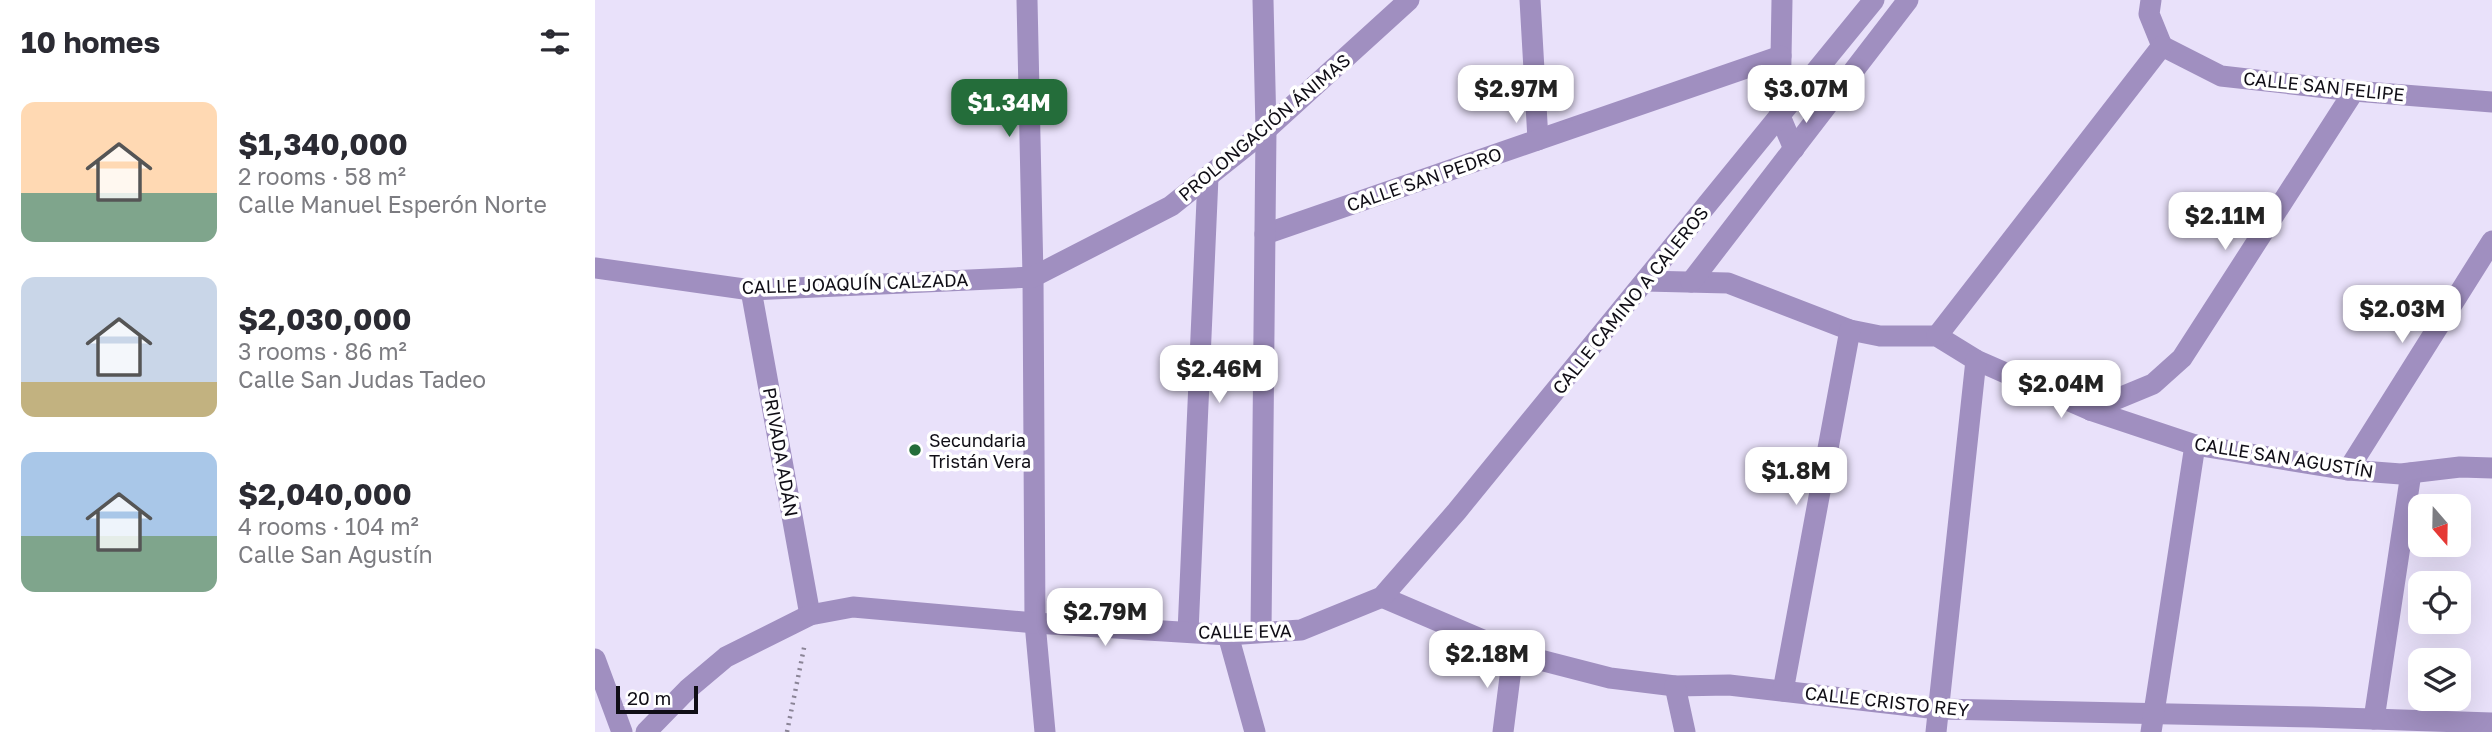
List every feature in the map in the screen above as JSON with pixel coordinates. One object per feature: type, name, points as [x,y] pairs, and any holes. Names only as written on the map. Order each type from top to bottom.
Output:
[{"type":"street","points":[[1027,0],[1033,277],[1035,623],[1045,732]]},
{"type":"street","points":[[1261,632],[1266,130],[1263,0]]},
{"type":"street","name":"PROLONGACIÓN ÁNIMAS","points":[[1033,277],[1171,206],[1266,130],[1409,0]]},
{"type":"street","points":[[1530,0],[1538,140]]},
{"type":"street","points":[[1782,0],[1780,116],[1794,149]]},
{"type":"street","name":"CALLE CAMINO A CALEROS","points":[[1382,597],[1457,511],[1874,0]]},
{"type":"street","points":[[1692,282],[1908,0]]},
{"type":"street","points":[[1645,281],[1728,283],[1850,330],[1880,336],[1937,336],[2162,46],[2149,14],[2151,0]]},
{"type":"street","name":"CALLE SAN FELIPE","points":[[2162,46],[2221,76],[2492,102]]},
{"type":"street","name":"CALLE SAN PEDRO","points":[[1265,234],[1781,56]]},
{"type":"street","points":[[2091,410],[2153,384],[2182,358],[2354,90]]},
{"type":"street","points":[[1188,632],[1208,177]]},
{"type":"street","points":[[2347,470],[2492,241]]},
{"type":"street","name":"CALLE JOAQUÍN CALZADA","points":[[595,268],[751,290],[1033,277]]},
{"type":"street","name":"PRIVADA ADÁN","points":[[751,290],[810,615]]},
{"type":"street","points":[[1783,691],[1850,330]]},
{"type":"street","name":"CALLE SAN AGUSTÍN","points":[[1937,336],[1976,360],[2091,410],[2195,445],[2347,470],[2411,473],[2460,467],[2492,468]]},
{"type":"street","points":[[1936,732],[1976,360]]},
{"type":"street","points":[[2153,723],[2195,445]]},
{"type":"street","points":[[2374,719],[2411,473]]},
{"type":"street","name":"CALLE EVA","points":[[646,732],[688,689],[726,657],[810,615],[853,607],[1035,623],[1229,635],[1301,630],[1382,597]]},
{"type":"street","name":"CALLE CRISTO REY","points":[[1382,597],[1513,653],[1609,678],[1675,686],[1729,685],[1938,709],[2153,723],[2310,724],[2374,719],[2492,723]]},
{"type":"street","points":[[1229,635],[1255,732]]},
{"type":"street","points":[[1503,732],[1513,653]]},
{"type":"street","points":[[595,659],[622,732]]},
{"type":"street","points":[[1675,686],[1685,732]]},
{"type":"path","points":[[787,732],[810,615]]},
{"type":"place","name":"Secundaria Tristán Vera","points":[[915,450]]}]
